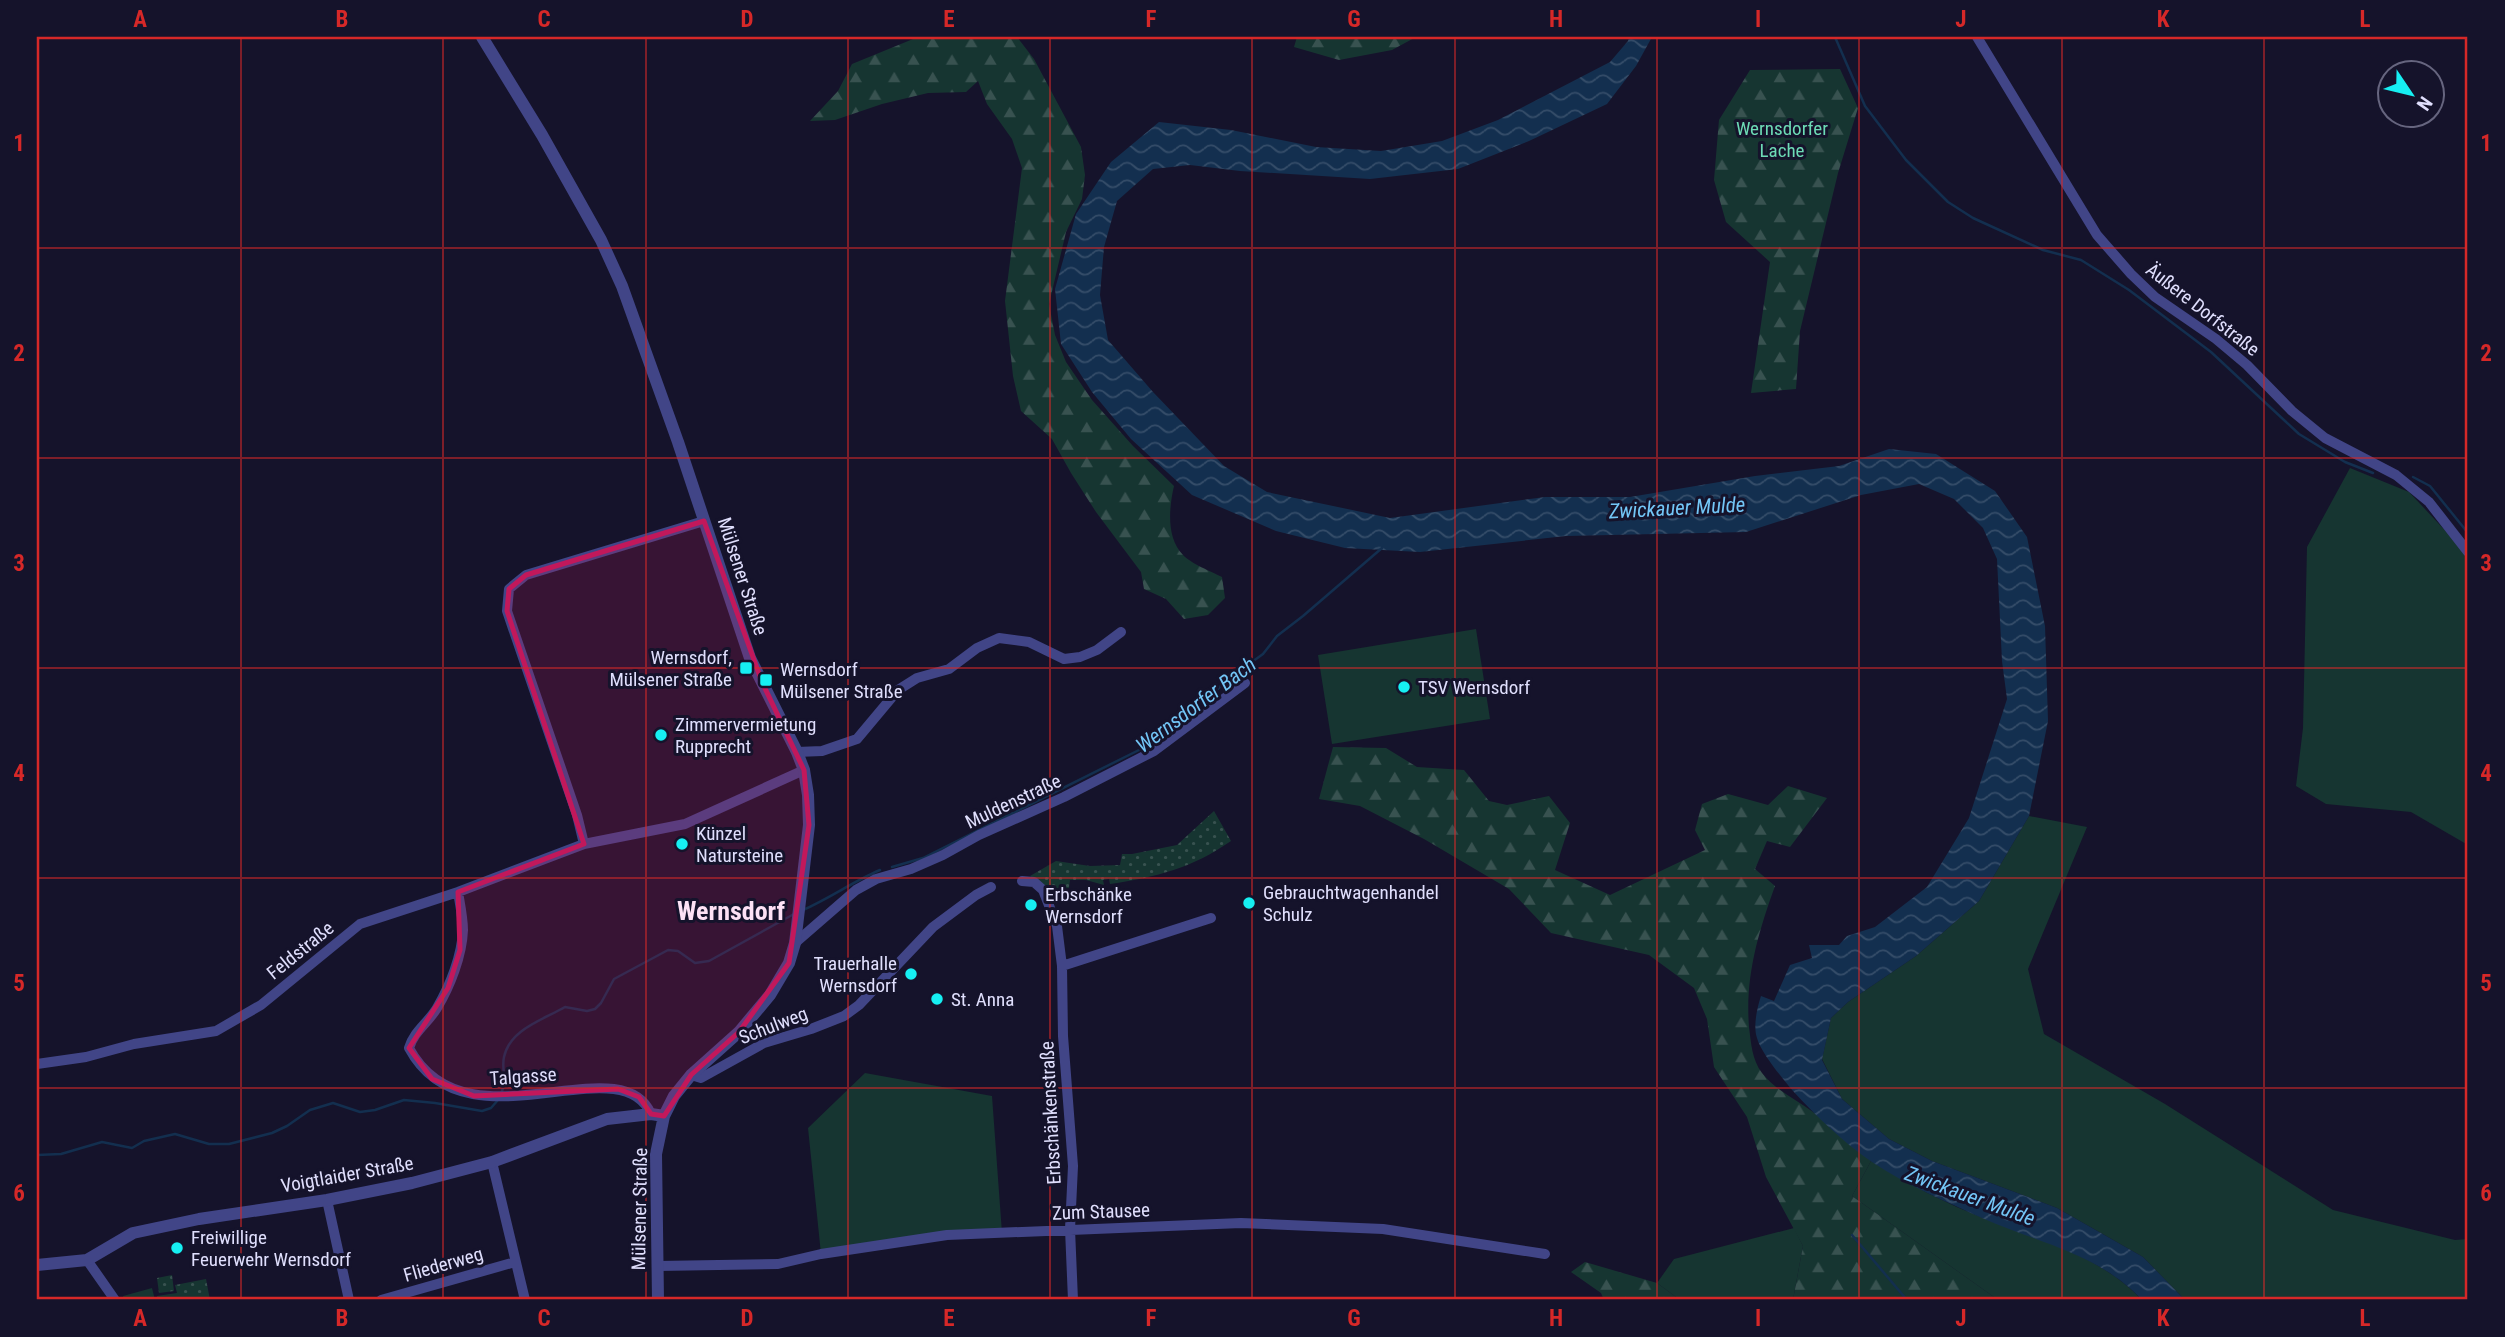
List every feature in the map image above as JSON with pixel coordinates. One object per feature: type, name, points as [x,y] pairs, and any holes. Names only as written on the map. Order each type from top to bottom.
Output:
[{"type":"street","name":"Mülsener Straße","points":[[482,37],[542,135],[601,240],[622,286],[750,658],[797,752],[804,770],[808,795],[809,825],[795,943],[789,963],[769,995],[738,1032],[691,1075],[674,1096],[664,1116],[656,1154],[658,1300]]},
{"type":"street","name":"Äußere Dorfstraße","points":[[1977,37],[2097,235],[2114,257],[2155,297],[2216,339],[2247,365],[2292,411],[2325,438],[2396,475],[2430,502],[2468,552]]},
{"type":"street","points":[[584,844],[577,815],[507,611],[509,589],[526,575],[704,521]]},
{"type":"street","points":[[797,752],[822,751],[857,739],[898,690],[917,678],[949,669],[977,648],[999,638],[1029,642],[1064,659],[1080,657],[1097,649],[1121,632]]},
{"type":"street","name":"Muldenstraße","points":[[795,943],[856,890],[876,879],[911,869],[943,855],[1154,751],[1245,683]]},
{"type":"street","name":"Feldstraße","points":[[37,1064],[216,1031],[261,1004],[360,924],[458,892],[584,844],[685,824],[804,770]]},
{"type":"street","name":"Erbschänkenstraße","points":[[1022,881],[1034,882],[1043,890],[1057,926],[1062,966],[1063,1035],[1073,1166],[1070,1229],[1073,1300]]},
{"type":"street","name":"Schulweg","points":[[691,1075],[701,1077],[764,1043],[844,1016],[859,1005],[933,927],[991,887]]},
{"type":"street","name":"Talgasse","points":[[458,892],[463,929],[460,950],[448,988],[435,1011],[413,1035],[408,1048],[418,1065],[432,1079],[447,1088],[474,1096],[498,1097],[554,1090],[618,1089],[646,1102],[651,1114]]},
{"type":"street","points":[[1062,966],[1211,918]]},
{"type":"street","name":"Voigtlaider Straße","points":[[37,1265],[87,1260],[133,1233],[199,1219],[327,1200],[412,1183],[492,1161],[607,1119],[651,1114],[664,1116]]},
{"type":"street","points":[[492,1161],[525,1300]]},
{"type":"street","points":[[327,1200],[349,1300]]},
{"type":"street","name":"Zum Stausee","points":[[658,1266],[778,1264],[821,1254],[947,1235],[1241,1223],[1370,1229],[1545,1254]]},
{"type":"street","points":[[87,1260],[115,1300]]},
{"type":"street","name":"Fliederweg","points":[[381,1300],[515,1262]]},
{"type":"highlighted area","points":[[704,521],[762,682],[804,770],[809,825],[789,963],[739,1032],[691,1075],[664,1116],[651,1114],[639,1097],[618,1089],[474,1096],[432,1079],[409,1048],[448,988],[460,950],[458,892],[584,844],[507,611],[509,589],[526,575]]},
{"type":"green space","points":[[918,37],[1017,37],[1034,59],[1081,147],[1085,175],[1082,199],[1066,232],[1049,304],[1055,335],[1066,362],[1092,400],[1174,486],[1170,522],[1178,548],[1191,561],[1222,577],[1225,598],[1208,615],[1184,619],[1166,599],[1144,589],[1141,572],[1096,512],[1052,439],[1021,411],[1013,376],[1005,301],[1022,168],[1012,139],[987,104],[978,81],[966,92],[928,93],[882,104],[835,120],[810,121],[838,91],[852,64]]},
{"type":"green space","points":[[1297,37],[1416,37],[1392,50],[1339,60],[1294,47]]},
{"type":"green space","name":"Wernsdorfer Lache","points":[[1840,69],[1858,108],[1838,173],[1800,331],[1796,389],[1751,393],[1770,262],[1726,222],[1714,180],[1719,120],[1750,70]]},
{"type":"green space","points":[[2350,468],[2409,492],[2468,559],[2468,845],[2411,812],[2326,804],[2296,786],[2303,728],[2307,547]]},
{"type":"green space","name":"TSV Wernsdorf","points":[[1476,629],[1490,719],[1332,744],[1318,655]]},
{"type":"green space","points":[[1333,747],[1386,748],[1417,767],[1464,770],[1489,801],[1507,805],[1549,796],[1570,823],[1555,870],[1610,895],[1705,850],[1695,830],[1702,804],[1728,794],[1768,805],[1788,786],[1827,798],[1790,847],[1767,841],[1755,869],[1775,886],[1758,938],[1751,973],[1748,1009],[1754,1057],[1762,1073],[1773,1085],[1813,1112],[1871,1161],[1852,1196],[1998,1300],[1793,1300],[1803,1246],[1766,1177],[1747,1117],[1714,1067],[1707,1019],[1694,988],[1649,955],[1551,933],[1509,889],[1424,839],[1360,806],[1319,799]]},
{"type":"green space","points":[[1214,811],[1231,841],[1174,870],[1110,884],[1109,879],[1103,880],[1104,885],[1086,880],[1070,880],[1069,888],[1046,892],[1040,882],[1030,876],[1056,861],[1090,866],[1120,865],[1122,854],[1177,845]]},
{"type":"green space","points":[[2029,816],[2087,827],[2028,969],[2044,1034],[2165,1104],[2333,1210],[2455,1240],[2468,1239],[2468,1300],[2185,1300],[2143,1257],[2057,1208],[1932,1161],[1889,1139],[1842,1099],[1822,1059],[1831,1018],[1848,1002],[1916,956],[1979,901]]},
{"type":"green space","points":[[865,1073],[992,1096],[1002,1233],[821,1254],[808,1128]]},
{"type":"green space","points":[[1871,1161],[1956,1207],[2089,1261],[2126,1285],[2142,1300],[1998,1300],[1852,1196]]},
{"type":"green space","points":[[1794,1228],[1803,1246],[1793,1300],[1680,1300],[1657,1283],[1674,1259]]},
{"type":"green space","points":[[1585,1262],[1657,1283],[1680,1300],[1604,1300],[1601,1293],[1571,1272]]},
{"type":"green space","points":[[172,1275],[174,1291],[159,1293],[157,1278]]},
{"type":"green space","points":[[206,1279],[210,1300],[158,1300],[157,1296],[177,1293],[175,1285]]},
{"type":"green space","points":[[152,1288],[155,1300],[124,1300],[123,1296]]},
{"type":"water","name":"Zwickauer Mulde","points":[[1629,37],[1652,37],[1636,66],[1607,104],[1529,141],[1458,169],[1370,179],[1240,171],[1190,165],[1153,169],[1117,201],[1104,247],[1100,295],[1108,340],[1153,392],[1224,466],[1267,492],[1390,518],[1545,497],[1630,497],[1755,476],[1839,466],[1889,449],[1936,454],[1995,491],[2027,537],[2045,626],[2048,721],[2029,816],[1979,901],[1916,956],[1848,1002],[1831,1018],[1822,1060],[1842,1099],[1889,1139],[1932,1161],[2057,1208],[2143,1257],[2185,1300],[2142,1300],[2125,1284],[2087,1260],[1982,1218],[1885,1170],[1841,1138],[1793,1091],[1773,1066],[1757,1038],[1755,1023],[1761,996],[1774,1001],[1790,965],[1812,958],[1809,945],[1839,945],[1847,936],[1875,927],[1927,887],[1969,818],[2007,699],[2002,661],[1997,559],[1983,528],[1954,499],[1919,484],[1861,495],[1746,532],[1566,536],[1420,552],[1345,548],[1276,531],[1192,495],[1131,439],[1092,392],[1061,344],[1055,289],[1076,214],[1111,162],[1159,122],[1231,130],[1316,147],[1381,151],[1442,141],[1498,120],[1610,62]]},
{"type":"waterway","points":[[1835,37],[1865,106],[1906,160],[1948,202],[1973,218],[2043,250],[2081,260],[2129,290],[2211,352],[2299,434],[2345,462],[2373,473]]},
{"type":"waterway","points":[[2413,477],[2430,486],[2468,533]]},
{"type":"waterway","name":"Wernsdorfer Bach","points":[[892,867],[923,858],[1147,746],[1263,654],[1277,636],[1382,548]]},
{"type":"waterway","name":"Wernsdorfer Bach","points":[[803,910],[880,870]]},
{"type":"waterway","name":"Wernsdorfer Bach","points":[[501,1094],[507,1047],[528,1026],[565,1007],[587,1011],[595,1009],[614,979],[668,950],[678,951],[695,963],[709,961],[794,914]]},
{"type":"waterway","name":"Wernsdorfer Bach","points":[[37,1155],[61,1154],[102,1142],[132,1148],[144,1141],[175,1134],[209,1144],[229,1144],[272,1133],[310,1110],[333,1103],[360,1112],[404,1100],[482,1111],[491,1108],[498,1100]]},
{"type":"waterway","points":[[1852,1235],[1907,1300]]},
{"type":"place","name":"Wernsdorf, Mülsener Straße","points":[[746,668]]},
{"type":"place","name":"Wernsdorf Mülsener Straße","points":[[766,680]]},
{"type":"place","name":"TSV Wernsdorf","points":[[1404,687]]},
{"type":"place","name":"Zimmervermietung Rupprecht","points":[[661,735]]},
{"type":"place","name":"Künzel Natursteine","points":[[682,844]]},
{"type":"place","name":"Gebrauchtwagenhandel Schulz","points":[[1249,903]]},
{"type":"place","name":"Erbschänke Wernsdorf","points":[[1031,905]]},
{"type":"place","name":"Trauerhalle Wernsdorf","points":[[911,974]]},
{"type":"place","name":"St. Anna","points":[[937,999]]},
{"type":"place","name":"Freiwillige Feuerwehr Wernsdorf","points":[[177,1248]]},
{"type":"district","name":"Wernsdorf","points":[[731,911]]}]
